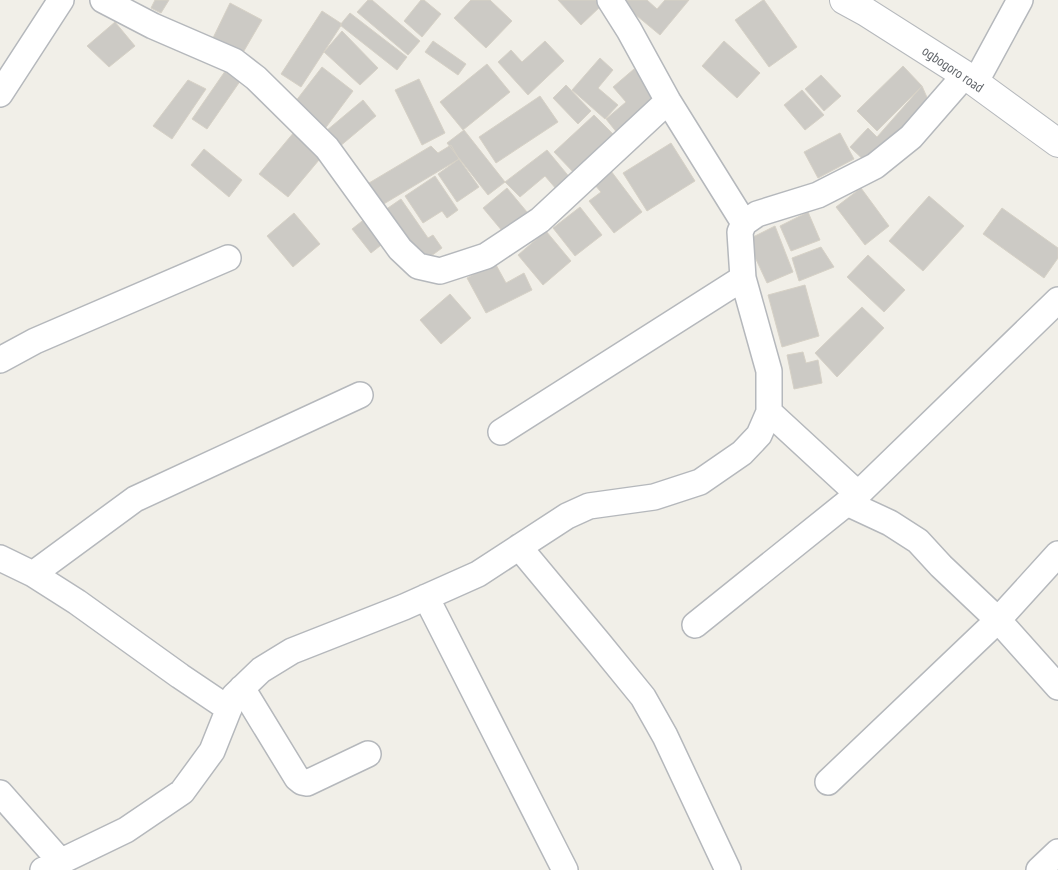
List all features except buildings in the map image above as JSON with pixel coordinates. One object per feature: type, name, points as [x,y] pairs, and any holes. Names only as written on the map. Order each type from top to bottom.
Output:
[{"type":"street","points":[[0,94],[61,0]]},
{"type":"street","points":[[103,0],[153,26],[234,61],[256,78],[327,148],[400,249],[418,266],[440,271],[486,256],[540,220],[668,101]]},
{"type":"street","points":[[610,0],[629,30],[668,101],[744,223]]},
{"type":"street","name":"ogbogoro road","points":[[844,0],[866,12],[970,79],[1058,144]]},
{"type":"street","points":[[0,794],[52,866],[126,830],[182,792],[212,751],[234,696],[261,670],[292,651],[404,607],[478,574],[567,516],[589,506],[654,497],[700,482],[742,453],[759,435],[769,412],[769,372],[743,278],[740,232],[744,223],[757,214],[818,195],[875,166],[911,137],[970,79],[1020,0]]},
{"type":"street","points":[[0,360],[35,341],[228,258]]},
{"type":"street","points":[[501,432],[743,278]]},
{"type":"street","points":[[696,625],[853,499],[1058,300]]},
{"type":"street","points":[[33,574],[135,499],[360,395]]},
{"type":"street","points":[[769,412],[853,499],[918,541],[941,566],[998,620],[1058,687]]},
{"type":"street","points":[[519,548],[643,697],[665,736],[728,870]]},
{"type":"street","points":[[828,782],[998,620],[1058,554]]},
{"type":"street","points":[[0,558],[33,574],[77,602],[229,709]]},
{"type":"street","points":[[426,597],[565,870]]},
{"type":"street","points":[[242,688],[297,778],[302,782],[308,783],[368,754]]},
{"type":"street","points":[[1039,870],[1058,852]]}]
